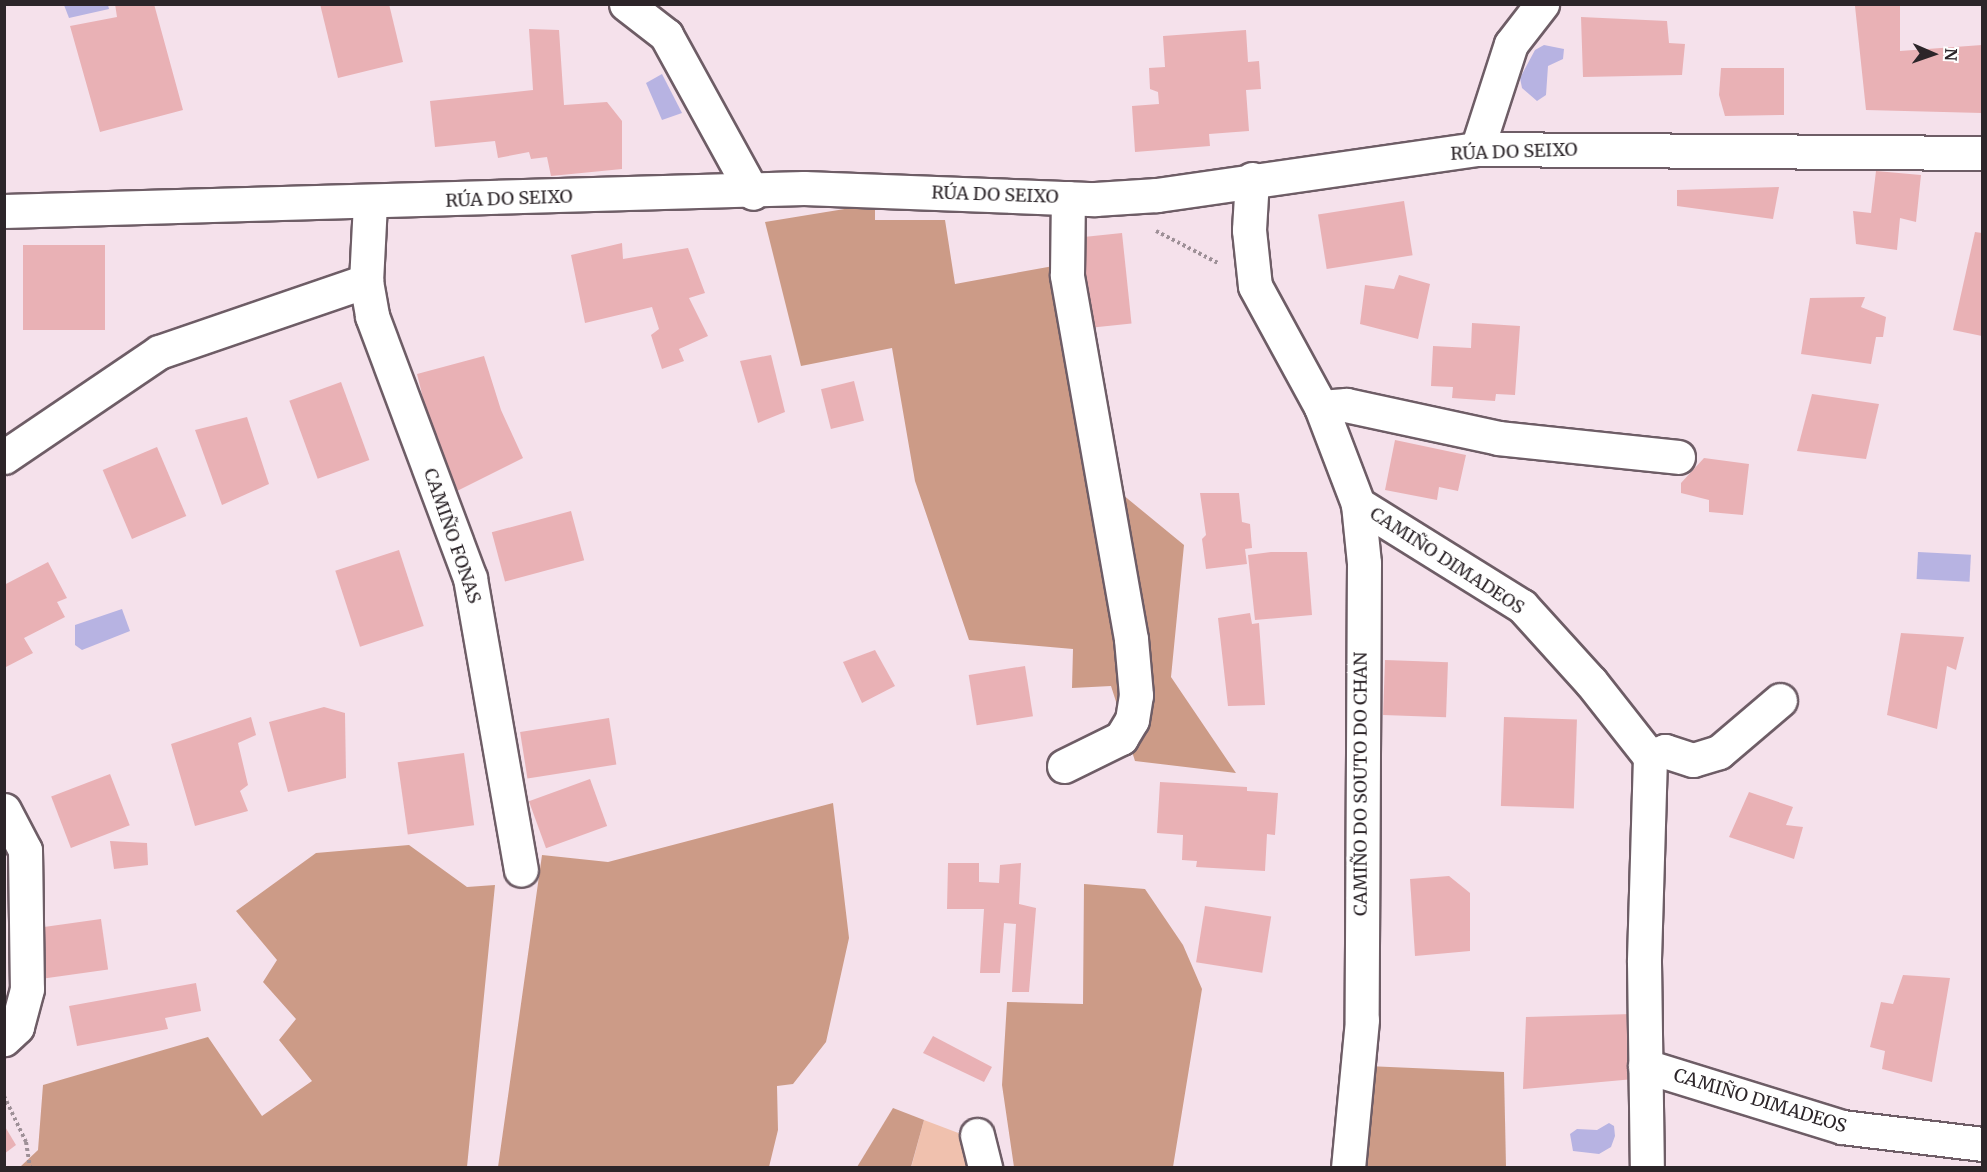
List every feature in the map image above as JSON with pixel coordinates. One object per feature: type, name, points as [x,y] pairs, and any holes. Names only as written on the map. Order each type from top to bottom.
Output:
[{"type":"street","points":[[626,4],[666,35],[753,192]]},
{"type":"street","points":[[1477,149],[1511,44],[1542,4]]},
{"type":"street","name":"RÚA DO SEIXO","points":[[4,211],[370,203],[804,189],[1068,198],[1157,195],[1252,179],[1477,149],[1983,153]]},
{"type":"street","name":"CAMIÑO DO SOUTO DO CHAN","points":[[1252,179],[1249,230],[1255,286],[1321,407],[1358,504],[1364,563],[1362,1020],[1348,1167]]},
{"type":"street","points":[[1064,766],[1122,738],[1132,720],[1136,695],[1131,639],[1067,275],[1068,198]]},
{"type":"street","name":"CAMIÑO FONAS","points":[[370,203],[366,281],[372,316],[470,578],[521,870]]},
{"type":"street","points":[[4,457],[159,352],[366,281]]},
{"type":"street","points":[[1321,407],[1346,405],[1498,438],[1678,457]]},
{"type":"street","name":"CAMIÑO DIMADEOS","points":[[1358,504],[1522,606],[1591,682],[1650,757],[1644,962],[1647,1167]]},
{"type":"street","points":[[1650,757],[1665,751],[1693,760],[1719,752],[1780,700]]},
{"type":"street","points":[[4,810],[25,850],[27,989],[17,1027],[4,1039]]},
{"type":"street","name":"CAMIÑO DIMADEOS","points":[[1645,1066],[1842,1127],[1983,1144]]},
{"type":"street","points":[[977,1135],[985,1167]]},
{"type":"path","points":[[1151,229],[1255,286]]},
{"type":"path","points":[[4,1096],[26,1142],[30,1167]]},
{"type":"shaded area","points":[[64,5],[108,5],[109,9],[69,18]]},
{"type":"shaded area","points":[[1544,45],[1564,49],[1563,59],[1548,66],[1546,95],[1537,101],[1522,88],[1520,78],[1535,50]]},
{"type":"shaded area","points":[[662,74],[682,113],[662,120],[646,83]]},
{"type":"shaded area","points":[[875,204],[875,220],[945,220],[955,284],[1059,265],[1117,490],[1184,545],[1171,677],[1236,773],[1135,761],[1111,686],[1072,688],[1073,649],[969,640],[915,481],[892,348],[801,366],[765,222]]},
{"type":"shaded area","points":[[1918,552],[1971,555],[1970,582],[1917,579]]},
{"type":"shaded area","points":[[122,609],[130,631],[82,650],[75,645],[75,625]]},
{"type":"shaded area","points":[[833,803],[849,938],[826,1042],[793,1084],[777,1086],[778,1130],[769,1167],[498,1167],[542,855],[608,862]]},
{"type":"shaded area","points":[[409,845],[467,887],[495,885],[467,1167],[20,1167],[38,1150],[43,1085],[208,1037],[262,1116],[312,1081],[279,1040],[296,1019],[263,982],[277,960],[236,911],[316,853]]},
{"type":"shaded area","points":[[1084,884],[1145,889],[1183,945],[1202,989],[1173,1167],[1014,1167],[1002,1085],[1007,1002],[1083,1004]]},
{"type":"shaded area","points":[[1367,1066],[1504,1072],[1506,1167],[1355,1168]]},
{"type":"shaded area","points":[[893,1108],[924,1120],[911,1167],[857,1167]]},
{"type":"shaded area","points":[[924,1120],[969,1137],[975,1167],[911,1168]]},
{"type":"shaded area","points":[[1609,1123],[1614,1126],[1615,1136],[1611,1147],[1599,1154],[1573,1151],[1570,1134],[1577,1129],[1597,1130]]},
{"type":"building","points":[[115,4],[154,4],[183,110],[100,132],[70,26],[117,17]]},
{"type":"building","points":[[320,4],[389,4],[403,62],[338,78]]},
{"type":"building","points":[[1900,4],[1900,51],[1982,45],[1982,113],[1866,110],[1855,6]]},
{"type":"building","points":[[1581,17],[1667,21],[1669,43],[1685,44],[1682,75],[1583,77]]},
{"type":"building","points":[[529,29],[559,30],[564,105],[607,102],[622,121],[622,169],[551,176],[547,157],[531,159],[529,152],[498,158],[495,141],[435,147],[430,101],[533,90]]},
{"type":"building","points":[[1246,30],[1248,62],[1259,61],[1261,89],[1246,90],[1249,131],[1209,134],[1210,146],[1135,152],[1132,106],[1159,104],[1158,92],[1150,89],[1149,68],[1165,67],[1163,36]]},
{"type":"building","points":[[1721,68],[1784,68],[1784,115],[1725,116],[1719,95]]},
{"type":"building","points":[[1876,171],[1921,175],[1916,222],[1900,218],[1897,250],[1856,244],[1853,211],[1871,213]]},
{"type":"building","points":[[1779,187],[1773,219],[1677,206],[1677,190]]},
{"type":"building","points":[[1404,201],[1413,255],[1327,269],[1318,215]]},
{"type":"building","points":[[1975,232],[1982,233],[1982,336],[1953,330]]},
{"type":"building","points":[[1122,233],[1132,324],[1079,329],[1069,239]]},
{"type":"building","points":[[622,243],[623,259],[688,248],[705,293],[689,298],[708,336],[679,349],[684,361],[662,369],[651,335],[659,329],[652,307],[585,323],[571,255]]},
{"type":"building","points":[[23,245],[105,245],[105,330],[23,330]]},
{"type":"building","points":[[1399,275],[1430,284],[1418,339],[1360,324],[1365,285],[1394,289]]},
{"type":"building","points":[[1865,297],[1861,307],[1886,317],[1883,337],[1876,337],[1871,364],[1801,354],[1810,298]]},
{"type":"building","points":[[1472,323],[1520,326],[1515,395],[1496,394],[1495,401],[1452,398],[1453,387],[1431,386],[1433,346],[1471,348]]},
{"type":"building","points":[[771,355],[785,412],[758,423],[740,361]]},
{"type":"building","points":[[484,356],[501,410],[523,458],[455,492],[434,442],[417,374]]},
{"type":"building","points":[[854,381],[864,421],[831,429],[821,389]]},
{"type":"building","points":[[341,382],[369,460],[318,479],[289,401]]},
{"type":"building","points":[[1812,394],[1879,404],[1866,459],[1797,451]]},
{"type":"building","points":[[247,417],[269,484],[222,505],[195,430]]},
{"type":"building","points":[[1395,440],[1466,455],[1458,491],[1439,487],[1437,500],[1385,490]]},
{"type":"building","points":[[157,447],[186,516],[132,539],[103,470]]},
{"type":"building","points":[[1704,458],[1749,464],[1743,515],[1709,512],[1709,500],[1681,493],[1681,483]]},
{"type":"building","points":[[1200,493],[1239,493],[1242,522],[1250,524],[1252,548],[1245,549],[1247,564],[1206,569],[1202,539],[1206,535]]},
{"type":"building","points":[[571,511],[584,560],[505,581],[492,532]]},
{"type":"building","points":[[399,550],[424,626],[360,647],[335,571]]},
{"type":"building","points":[[1271,552],[1307,552],[1312,615],[1255,620],[1248,555]]},
{"type":"building","points":[[48,562],[67,598],[57,602],[65,617],[24,638],[33,653],[4,668],[4,585]]},
{"type":"building","points":[[1250,613],[1252,624],[1259,623],[1265,705],[1228,706],[1218,618]]},
{"type":"building","points":[[1901,633],[1964,637],[1956,670],[1947,666],[1937,729],[1887,715]]},
{"type":"building","points":[[875,650],[895,686],[862,703],[843,662]]},
{"type":"building","points":[[1385,660],[1448,662],[1446,717],[1383,715]]},
{"type":"building","points":[[1025,666],[1033,716],[977,725],[969,675]]},
{"type":"building","points":[[324,707],[345,713],[346,778],[288,792],[269,722]]},
{"type":"building","points":[[251,717],[256,735],[238,743],[248,785],[240,791],[248,811],[195,826],[171,744]]},
{"type":"building","points":[[1504,717],[1577,720],[1574,808],[1501,806]]},
{"type":"building","points":[[609,718],[616,764],[527,779],[520,732]]},
{"type":"building","points":[[464,753],[474,825],[408,835],[398,762]]},
{"type":"building","points":[[110,774],[130,825],[71,848],[51,797]]},
{"type":"building","points":[[590,779],[607,826],[546,848],[529,801]]},
{"type":"building","points":[[1160,782],[1247,787],[1247,791],[1278,793],[1275,835],[1267,834],[1265,871],[1196,867],[1197,861],[1182,860],[1183,835],[1157,833]]},
{"type":"building","points":[[1749,792],[1793,807],[1786,825],[1803,827],[1794,859],[1729,837]]},
{"type":"building","points":[[110,841],[147,843],[148,865],[114,869]]},
{"type":"building","points":[[948,863],[979,863],[979,882],[999,883],[1000,865],[1021,863],[1019,904],[1036,908],[1029,992],[1012,992],[1016,924],[1004,923],[1000,973],[980,973],[984,909],[947,909]]},
{"type":"building","points":[[1449,876],[1470,893],[1470,951],[1415,956],[1410,879]]},
{"type":"building","points":[[1205,906],[1271,916],[1262,973],[1196,962]]},
{"type":"building","points":[[101,919],[108,970],[37,980],[30,929]]},
{"type":"building","points":[[1903,975],[1950,978],[1932,1082],[1882,1069],[1885,1051],[1870,1047],[1881,1002],[1893,1004]]},
{"type":"building","points":[[196,983],[201,1011],[165,1018],[168,1029],[77,1046],[69,1006]]},
{"type":"building","points":[[1632,1014],[1634,1079],[1523,1089],[1526,1017]]},
{"type":"building","points":[[933,1036],[992,1067],[984,1082],[923,1053]]},
{"type":"building","points":[[4,1125],[16,1145],[4,1154]]}]
